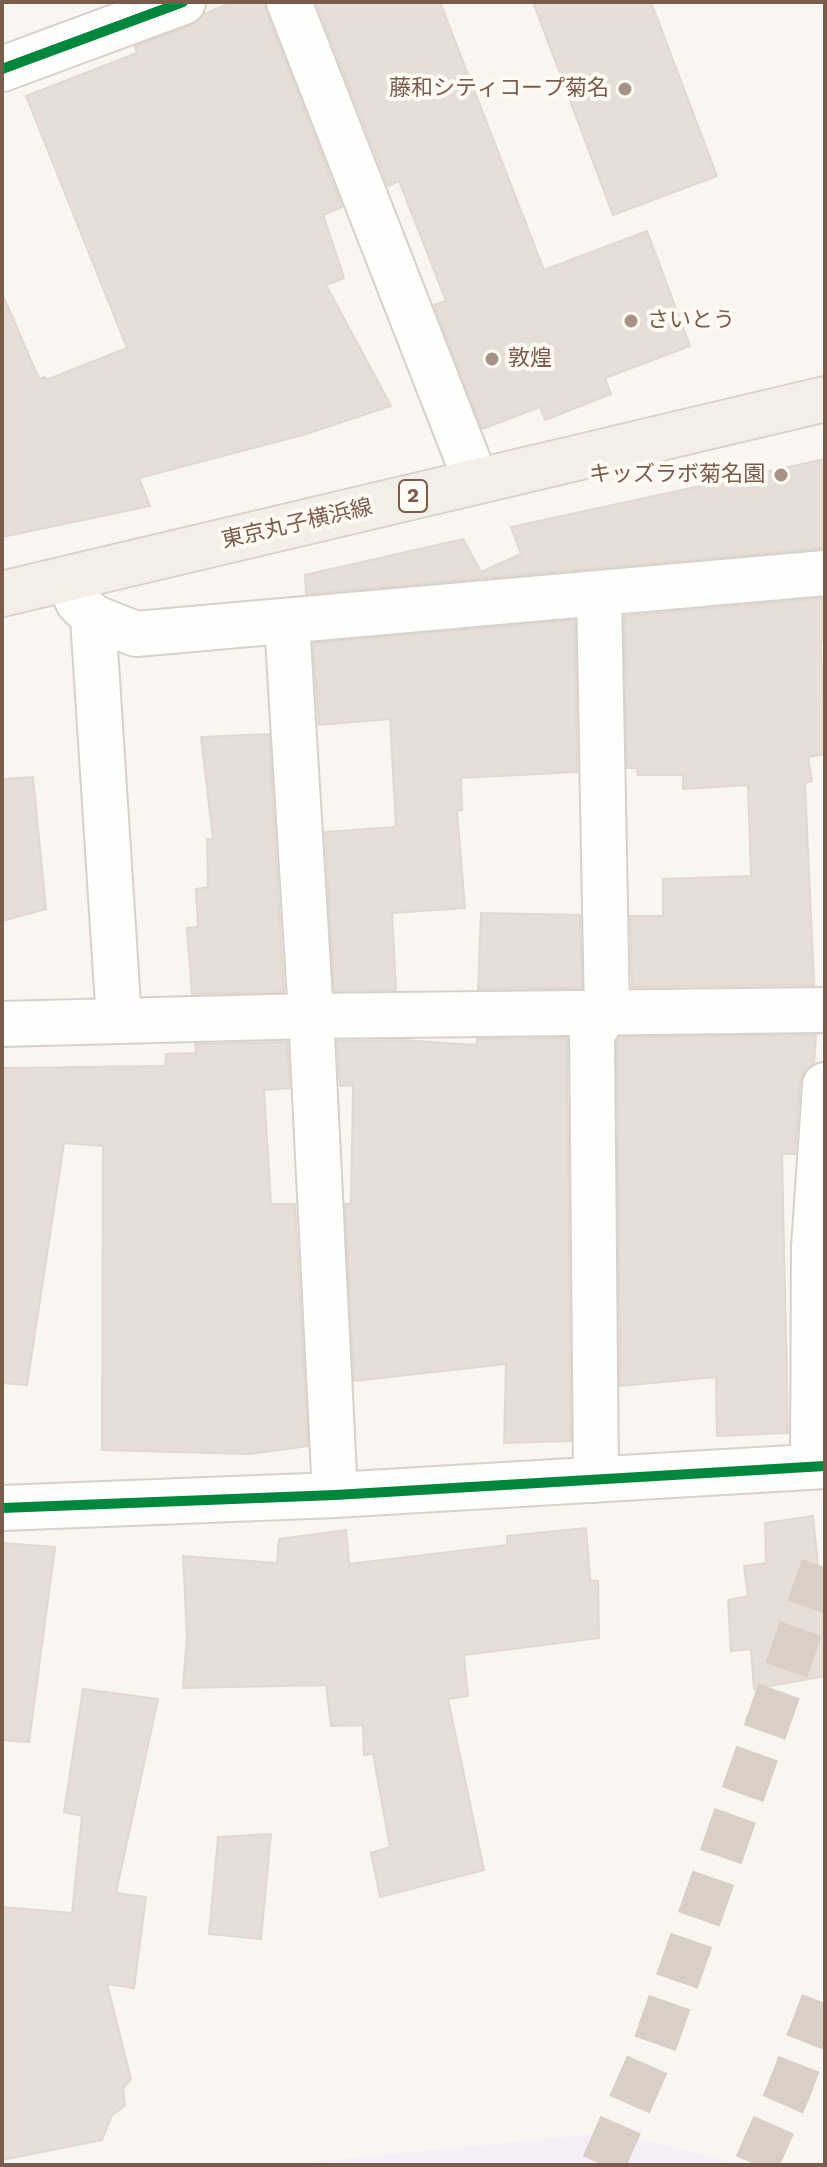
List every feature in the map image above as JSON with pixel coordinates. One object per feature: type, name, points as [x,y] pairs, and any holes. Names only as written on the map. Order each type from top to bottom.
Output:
[{"type":"main road","name":"東京丸子横浜線","points":[[2,594],[825,399]]},
{"type":"street","points":[[2,69],[183,2]]},
{"type":"street","points":[[289,2],[476,481]]},
{"type":"street","points":[[68,579],[78,602],[93,617],[136,634],[825,573]]},
{"type":"street","points":[[596,1480],[592,1034],[607,1011],[599,593]]},
{"type":"street","points":[[93,617],[119,1021]]},
{"type":"street","points":[[287,622],[335,1495]]},
{"type":"street","points":[[2,1024],[311,1016],[825,1010]]},
{"type":"street","points":[[2,1508],[335,1495],[819,1467],[814,1248],[825,1085]]},
{"type":"shaded area","points":[[614,2132],[740,2165],[281,2165]]},
{"type":"building","points":[[233,2],[265,2],[342,207],[323,215],[344,278],[326,285],[391,406],[303,435],[139,478],[150,506],[2,537],[2,293],[39,379],[45,377],[46,380],[127,348],[26,96],[137,53],[135,46],[192,25],[204,14]]},
{"type":"building","points":[[316,2],[440,2],[544,270],[647,231],[690,346],[605,378],[611,394],[545,420],[540,407],[482,429],[434,305],[446,301],[399,181],[388,186]]},
{"type":"building","name":"藤和シティコープ菊名","points":[[533,2],[651,2],[717,176],[613,215]]},
{"type":"building","points":[[825,459],[825,548],[306,594],[305,575],[463,539],[481,572],[521,554],[511,527]]},
{"type":"building","points":[[825,598],[825,642],[821,642],[825,754],[808,757],[812,781],[805,783],[814,985],[632,987],[630,916],[663,916],[663,879],[751,876],[748,785],[683,789],[683,775],[638,775],[637,768],[627,768],[624,616]]},
{"type":"building","points":[[575,620],[577,772],[461,778],[462,810],[457,811],[465,908],[392,913],[396,990],[334,991],[325,832],[396,827],[390,719],[319,725],[313,643]]},
{"type":"building","points":[[269,734],[284,992],[192,994],[187,928],[198,927],[196,889],[208,887],[207,839],[213,839],[201,737]]},
{"type":"building","points":[[33,777],[46,909],[2,921],[2,779]]},
{"type":"building","points":[[481,913],[580,915],[582,988],[478,989]]},
{"type":"building","points":[[816,1035],[814,1063],[804,1072],[800,1083],[795,1154],[782,1154],[788,1433],[717,1436],[716,1377],[620,1386],[617,1041],[620,1037]]},
{"type":"building","points":[[567,1038],[571,1441],[504,1443],[506,1364],[354,1381],[345,1204],[351,1204],[353,1085],[340,1086],[337,1041],[402,1040],[477,1045],[477,1039]]},
{"type":"building","points":[[287,1042],[290,1088],[264,1090],[271,1204],[295,1204],[308,1446],[250,1454],[102,1450],[103,1146],[64,1143],[27,1385],[2,1383],[2,1068],[165,1066],[166,1054],[196,1053],[195,1044]]},
{"type":"building","points":[[813,1516],[825,1635],[825,1676],[754,1689],[751,1649],[731,1651],[728,1600],[748,1596],[744,1566],[766,1563],[765,1523]]},
{"type":"building","points":[[586,1528],[590,1580],[598,1581],[599,1638],[464,1655],[468,1696],[448,1699],[484,1870],[380,1897],[371,1853],[390,1847],[373,1754],[364,1755],[363,1725],[331,1726],[326,1685],[183,1688],[187,1636],[183,1556],[277,1563],[279,1539],[346,1530],[349,1564],[507,1545],[507,1536]]},
{"type":"building","points":[[2,1543],[55,1547],[29,1742],[2,1740]]},
{"type":"building","points":[[83,1689],[158,1699],[116,1893],[146,1897],[134,1988],[107,1984],[131,2079],[123,2088],[125,2106],[112,2115],[102,2140],[2,2160],[2,1907],[72,1913],[82,1816],[64,1812]]},
{"type":"building","points":[[271,1834],[261,1939],[209,1934],[218,1837]]},
{"type":"tunnel","points":[[603,2165],[650,2058],[825,1560]]},
{"type":"tunnel","points":[[756,2165],[825,1996]]},
{"type":"cycle path","points":[[2,69],[183,2]]},
{"type":"cycle path","points":[[2,1508],[335,1495],[825,1466]]},
{"type":"place","name":"藤和シティコープ菊名","points":[[625,89]]},
{"type":"place","name":"さいとう","points":[[631,321]]},
{"type":"place","name":"敦煌","points":[[492,359]]},
{"type":"place","name":"キッズラボ菊名園","points":[[781,475]]}]
